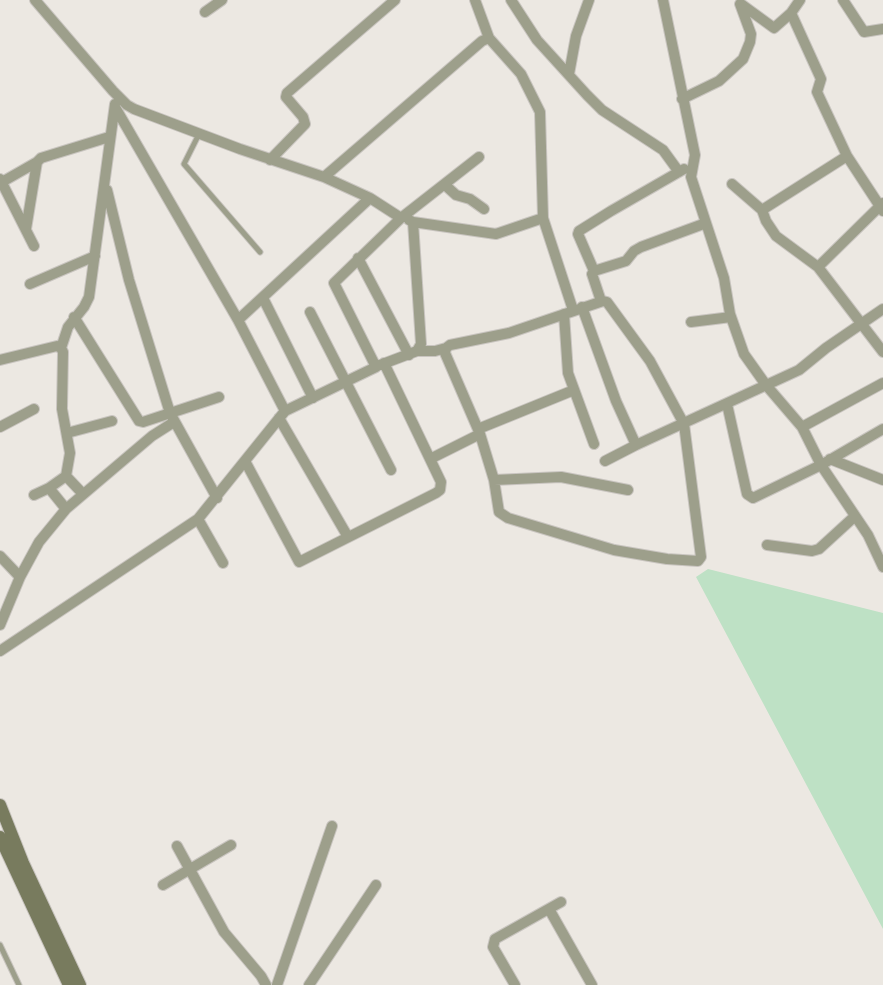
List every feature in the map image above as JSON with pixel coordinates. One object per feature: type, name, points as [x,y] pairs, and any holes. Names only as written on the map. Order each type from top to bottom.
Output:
[{"type":"main road","points":[[0,805],[23,863],[80,985]]},
{"type":"main road","points":[[0,837],[6,857],[69,985]]},
{"type":"street","points":[[35,0],[116,94],[127,105],[134,109],[270,160],[324,177],[370,198],[402,218],[414,222],[496,234],[543,218]]},
{"type":"street","points":[[205,12],[222,0]]},
{"type":"street","points":[[270,160],[305,124],[304,117],[286,98],[287,93],[395,0]]},
{"type":"street","points":[[475,0],[490,38],[521,74],[540,112],[543,218],[573,310],[636,445]]},
{"type":"street","points":[[510,0],[537,40],[602,110],[663,150],[679,172]]},
{"type":"street","points":[[569,74],[576,36],[589,0]]},
{"type":"street","points":[[663,0],[682,99],[695,155],[691,177],[724,278],[731,317],[744,354],[766,386],[802,428],[826,462],[854,516],[868,535],[883,567]]},
{"type":"street","points":[[738,2],[771,28],[777,27],[791,13],[800,0]]},
{"type":"street","points":[[843,0],[864,32],[883,29]]},
{"type":"street","points":[[682,99],[719,81],[743,59],[750,42],[751,34],[738,2]]},
{"type":"street","points":[[791,13],[821,79],[817,92],[847,156],[882,206],[818,267]]},
{"type":"street","points":[[324,177],[482,41],[490,38]]},
{"type":"street","points":[[34,495],[49,488],[66,476],[70,453],[62,409],[63,352],[61,348],[66,331],[74,318],[84,307],[89,297],[105,184],[109,137],[116,94]]},
{"type":"street","points":[[115,107],[238,320],[282,414],[348,537]]},
{"type":"street","points":[[34,246],[1,181],[37,162],[41,158],[109,137]]},
{"type":"street","points":[[762,210],[847,156]]},
{"type":"street","points":[[244,461],[299,562],[440,490],[441,482],[430,459],[380,365],[334,284],[334,281],[402,218],[479,157]]},
{"type":"street","points":[[26,229],[37,162]]},
{"type":"street","points":[[601,302],[592,274],[594,272],[578,234],[579,231],[693,164]]},
{"type":"street","points":[[105,184],[130,280],[172,418],[190,446],[217,498]]},
{"type":"street","points":[[732,184],[762,210],[766,221],[776,236],[818,267],[883,352]]},
{"type":"street","points":[[445,185],[456,195],[470,199],[484,209]]},
{"type":"street","points":[[238,320],[370,198]]},
{"type":"street","points":[[413,353],[421,344],[414,222]]},
{"type":"street","points":[[594,272],[626,261],[634,250],[706,223]]},
{"type":"street","points":[[30,284],[95,256]]},
{"type":"street","points":[[358,258],[413,353]]},
{"type":"street","points":[[263,298],[313,398]]},
{"type":"street","points":[[0,651],[198,519],[217,498],[244,461],[282,414],[380,365],[413,353],[436,351],[450,345],[509,333],[573,310],[601,302],[607,302],[650,361],[684,424],[701,557],[698,561],[667,559],[619,551],[508,518],[499,512],[494,480],[479,432],[445,353],[446,348]]},
{"type":"street","points":[[605,461],[636,445],[799,370],[826,348],[883,309]]},
{"type":"street","points":[[573,310],[567,337],[566,365],[594,444]]},
{"type":"street","points":[[310,312],[391,470]]},
{"type":"street","points":[[691,322],[731,317]]},
{"type":"street","points":[[74,318],[118,390],[129,403],[136,418],[144,422],[172,418],[219,397]]},
{"type":"street","points":[[0,360],[57,346],[61,348]]},
{"type":"street","points":[[802,428],[883,383]]},
{"type":"street","points":[[430,459],[479,432],[574,390]]},
{"type":"street","points":[[726,404],[747,494],[750,496],[757,496],[826,462],[883,429]]},
{"type":"street","points":[[0,427],[34,409]]},
{"type":"street","points":[[0,625],[20,577],[39,542],[66,509],[172,418]]},
{"type":"street","points":[[67,433],[112,421]]},
{"type":"street","points":[[826,462],[883,480]]},
{"type":"street","points":[[66,476],[83,494]]},
{"type":"street","points":[[494,480],[562,477],[628,490]]},
{"type":"street","points":[[49,488],[66,509]]},
{"type":"street","points":[[767,545],[812,551],[819,549],[854,516]]},
{"type":"street","points":[[198,519],[223,563]]},
{"type":"street","points":[[0,556],[20,577]]},
{"type":"street","points":[[277,985],[332,826]]},
{"type":"street","points":[[164,884],[231,845]]},
{"type":"street","points":[[176,846],[224,932],[261,976],[266,985]]},
{"type":"street","points":[[309,985],[376,885]]},
{"type":"street","points":[[514,985],[493,947],[495,939],[561,902]]},
{"type":"street","points":[[549,909],[592,985]]},
{"type":"lane","points":[[199,134],[184,164],[260,252]]},
{"type":"lane","points":[[0,945],[19,985]]},
{"type":"green space","points":[[708,569],[883,613],[883,929],[696,577]]}]
